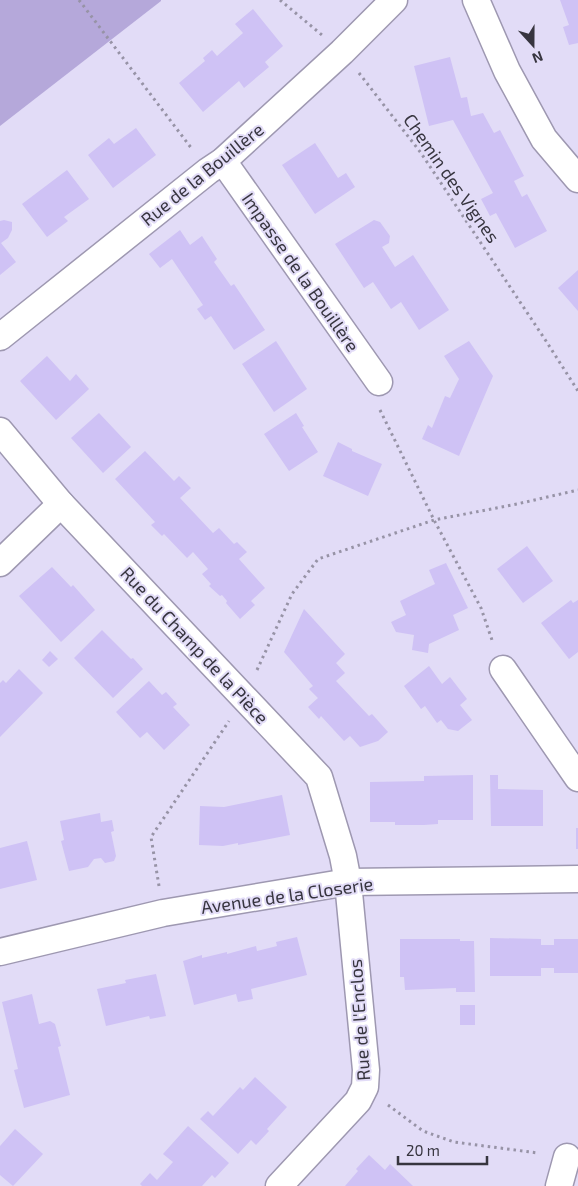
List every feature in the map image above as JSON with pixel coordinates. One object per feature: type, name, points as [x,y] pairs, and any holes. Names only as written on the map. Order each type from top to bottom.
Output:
[{"type":"street","name":"Rue de la Bouillère","points":[[0,337],[216,166],[342,52],[394,0]]},
{"type":"street","points":[[476,0],[507,71],[544,139],[578,179]]},
{"type":"street","name":"Impasse de la Bouillère","points":[[216,166],[379,382]]},
{"type":"street","name":"Rue du Champ de la Pièce","points":[[0,431],[61,504],[319,777],[344,856],[348,882]]},
{"type":"street","points":[[0,563],[61,504]]},
{"type":"street","points":[[503,669],[578,778]]},
{"type":"street","name":"Avenue de la Closerie","points":[[0,952],[163,913],[348,882],[578,879]]},
{"type":"street","name":"Rue de l'Enclos","points":[[280,1186],[358,1101],[365,1087],[366,1070],[348,882]]},
{"type":"street","points":[[559,1186],[567,1157]]},
{"type":"path","points":[[78,0],[216,166]]},
{"type":"path","name":"Chemin des Vignes","points":[[280,0],[342,52],[421,153],[578,391]]},
{"type":"path","points":[[379,382],[379,407],[434,520],[481,608],[503,669]]},
{"type":"path","points":[[163,913],[151,837],[245,697],[292,594],[318,559],[434,520],[578,490]]},
{"type":"path","points":[[365,1087],[424,1131],[439,1137],[454,1142],[567,1157]]},
{"type":"shaded area","points":[[0,0],[161,0],[161,1],[0,126]]},
{"type":"building","points":[[560,0],[578,0],[578,43],[569,45],[563,27],[569,25]]},
{"type":"building","points":[[253,9],[283,46],[265,62],[269,67],[244,88],[239,81],[203,112],[179,83],[205,61],[203,58],[212,50],[217,56],[243,33],[235,24]]},
{"type":"building","points":[[450,57],[461,98],[467,97],[471,116],[483,113],[494,133],[500,130],[524,176],[514,181],[522,197],[527,194],[547,231],[515,248],[496,213],[490,216],[481,199],[493,193],[453,120],[429,126],[414,66]]},
{"type":"building","points":[[136,128],[156,155],[113,188],[88,155],[109,138],[114,144]]},
{"type":"building","points":[[315,143],[338,178],[346,173],[355,187],[315,214],[282,165]]},
{"type":"building","points":[[67,170],[89,199],[64,217],[68,221],[47,237],[22,204]]},
{"type":"building","points":[[374,220],[380,222],[390,236],[389,243],[382,247],[395,267],[413,255],[449,310],[419,330],[401,302],[391,309],[373,282],[364,288],[335,244]]},
{"type":"building","points":[[0,221],[12,222],[12,230],[8,238],[1,243],[16,262],[0,275]]},
{"type":"building","points":[[180,230],[190,245],[202,236],[217,259],[214,262],[231,286],[234,284],[265,330],[234,350],[211,316],[205,320],[197,309],[203,305],[172,259],[160,268],[149,254]]},
{"type":"building","points":[[578,270],[578,311],[558,288]]},
{"type":"building","points":[[276,341],[307,389],[274,412],[242,364]]},
{"type":"building","points":[[469,341],[493,376],[459,456],[422,439],[428,425],[432,428],[445,396],[450,398],[459,379],[444,356]]},
{"type":"building","points":[[47,356],[70,381],[76,374],[89,389],[56,420],[20,381]]},
{"type":"building","points":[[99,413],[131,447],[103,473],[71,438]]},
{"type":"building","points":[[296,413],[304,426],[302,427],[318,452],[289,471],[264,434]]},
{"type":"building","points":[[338,442],[352,449],[352,451],[382,464],[368,496],[323,476]]},
{"type":"building","points":[[145,451],[174,481],[179,476],[191,488],[180,498],[213,533],[219,528],[234,544],[237,542],[247,552],[239,559],[265,588],[251,601],[255,605],[240,619],[226,603],[227,601],[222,595],[220,596],[209,586],[211,584],[202,574],[208,569],[193,552],[187,558],[164,534],[162,536],[151,525],[155,522],[115,479]]},
{"type":"building","points":[[527,546],[553,581],[523,603],[497,569]]},
{"type":"building","points":[[446,563],[468,608],[453,615],[459,630],[429,644],[428,653],[412,650],[414,635],[396,632],[391,622],[406,615],[400,601],[435,584],[429,570]]},
{"type":"building","points":[[52,567],[71,587],[73,585],[95,610],[61,642],[19,596]]},
{"type":"building","points":[[571,600],[573,603],[578,600],[578,652],[569,659],[541,623]]},
{"type":"building","points":[[304,609],[345,654],[336,663],[345,673],[336,681],[369,716],[372,714],[388,732],[378,741],[360,747],[350,736],[344,741],[321,716],[319,719],[308,707],[318,698],[309,689],[313,686],[284,652]]},
{"type":"building","points":[[102,630],[143,669],[113,698],[74,658]]},
{"type":"building","points":[[50,651],[58,659],[49,667],[42,660]]},
{"type":"building","points":[[429,666],[442,684],[450,677],[467,699],[460,705],[472,720],[458,731],[448,729],[441,720],[437,723],[425,706],[421,709],[404,686]]},
{"type":"building","points":[[19,669],[43,693],[0,737],[0,683],[3,680],[6,683]]},
{"type":"building","points":[[149,681],[162,695],[166,692],[177,704],[173,707],[190,725],[164,750],[147,732],[140,738],[116,712]]},
{"type":"building","points":[[473,775],[473,820],[438,820],[438,824],[424,825],[395,825],[395,822],[370,822],[370,782],[424,781],[424,776]]},
{"type":"building","points":[[490,775],[498,775],[498,789],[543,790],[543,826],[491,826]]},
{"type":"building","points":[[282,795],[290,835],[238,845],[238,843],[223,846],[199,845],[200,806],[224,807]]},
{"type":"building","points":[[100,813],[101,822],[112,820],[114,831],[111,832],[116,856],[114,861],[105,863],[101,858],[94,859],[88,867],[69,871],[61,841],[64,840],[60,821]]},
{"type":"building","points":[[576,828],[578,828],[578,849],[576,849]]},
{"type":"building","points":[[27,841],[37,880],[0,889],[0,848]]},
{"type":"building","points":[[297,937],[307,975],[251,989],[253,999],[238,1002],[236,994],[194,1005],[183,961],[202,955],[202,958],[227,952],[227,954],[256,946],[257,951],[277,946],[276,942]]},
{"type":"building","points":[[490,938],[541,939],[541,945],[554,945],[554,939],[578,939],[578,973],[554,973],[554,968],[541,968],[541,976],[490,976]]},
{"type":"building","points":[[400,939],[460,939],[460,941],[474,941],[475,992],[456,992],[456,988],[405,990],[404,977],[400,977]]},
{"type":"building","points":[[156,974],[166,1016],[150,1019],[149,1016],[106,1026],[97,989],[126,983],[125,980]]},
{"type":"building","points":[[32,994],[39,1024],[50,1021],[55,1024],[61,1046],[58,1047],[70,1095],[24,1108],[14,1070],[18,1069],[2,1002]]},
{"type":"building","points":[[460,1005],[475,1005],[475,1025],[460,1025]]},
{"type":"building","points":[[255,1077],[287,1107],[267,1129],[269,1131],[256,1145],[251,1140],[238,1154],[200,1119],[208,1111],[213,1116],[240,1087],[243,1090]]},
{"type":"building","points":[[188,1126],[229,1163],[215,1178],[212,1175],[202,1186],[142,1186],[140,1184],[150,1173],[157,1180],[173,1162],[163,1154]]},
{"type":"building","points":[[15,1129],[43,1154],[13,1186],[0,1175],[0,1146]]},
{"type":"building","points":[[369,1155],[385,1170],[390,1164],[413,1186],[345,1186],[358,1171],[356,1169]]}]
